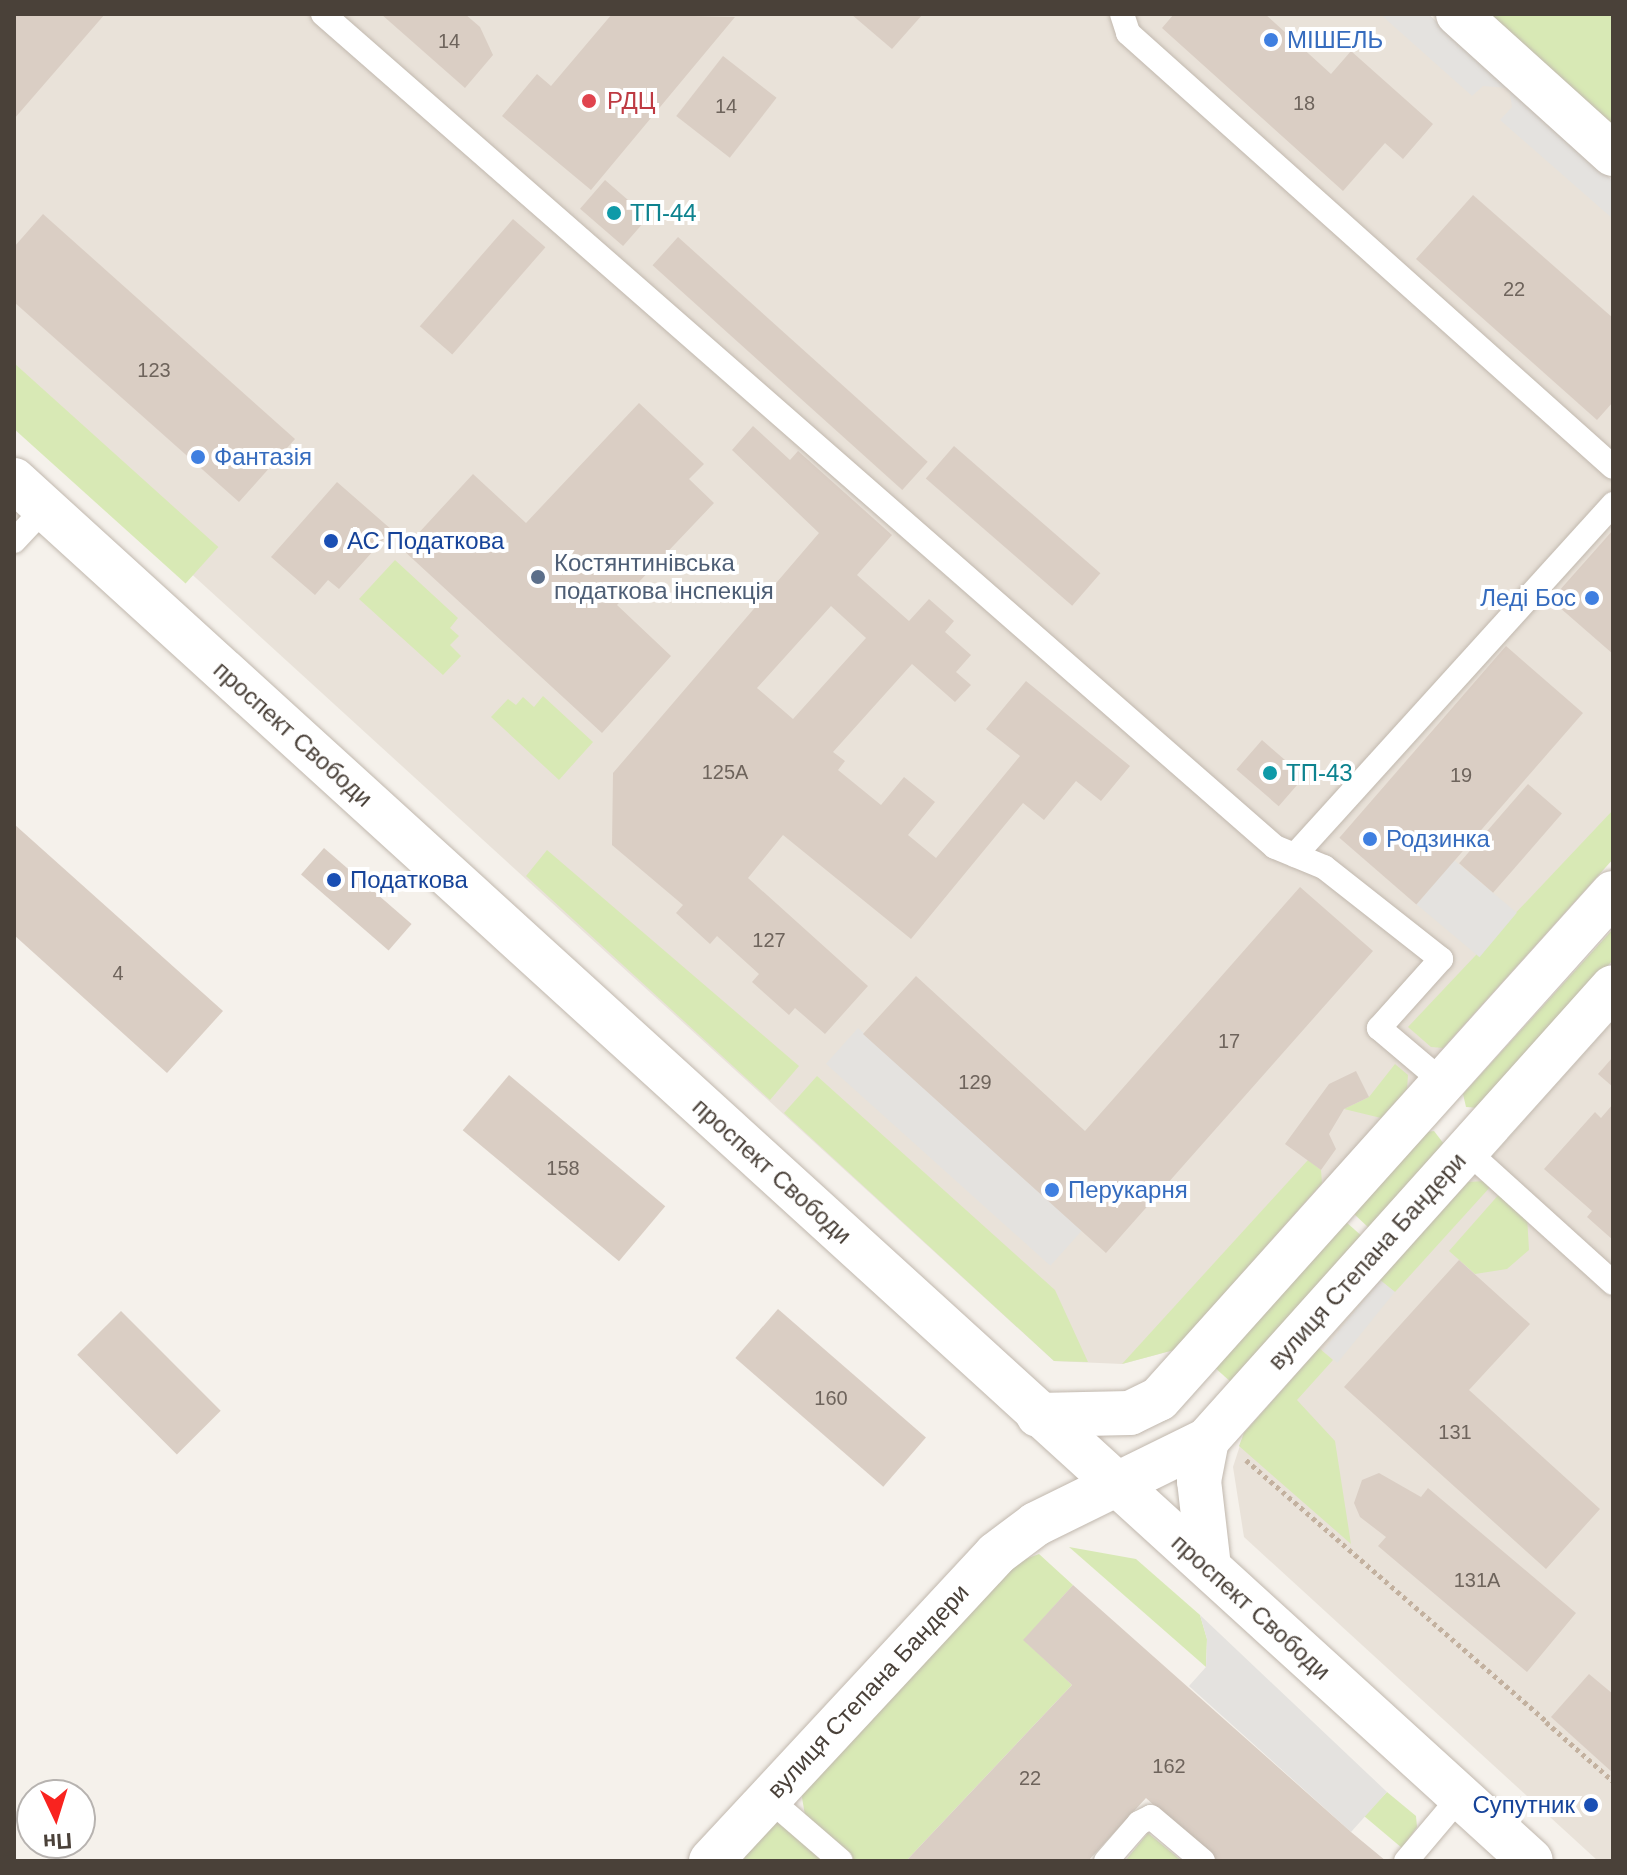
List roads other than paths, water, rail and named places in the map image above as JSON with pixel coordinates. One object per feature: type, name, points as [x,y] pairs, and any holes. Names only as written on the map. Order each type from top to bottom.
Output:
[{"type":"street","points":[[1458,14],[1613,154]]},
{"type":"street","name":"проспект Свободи","points":[[29,494],[1531,1861]]},
{"type":"street","points":[[1117,1484],[1159,1399],[1613,893]]},
{"type":"street","name":"вулиця Степана Бандери","points":[[711,1861],[996,1554],[1036,1524],[1117,1484],[1222,1447],[1472,1144],[1613,987]]},
{"type":"street","points":[[1434,1092],[1438,1117],[1472,1144]]},
{"type":"street","points":[[1038,1415],[1130,1413],[1159,1399]]},
{"type":"street","points":[[1209,1567],[1199,1481],[1222,1447]]},
{"type":"lane","points":[[323,14],[1275,847],[1324,867],[1441,959],[1379,1028],[1434,1092]]},
{"type":"lane","points":[[1122,14],[1128,33],[1613,467]]},
{"type":"lane","points":[[14,541],[29,494]]},
{"type":"lane","points":[[1295,855],[1613,504]]},
{"type":"lane","points":[[1472,1144],[1613,1283]]},
{"type":"lane","points":[[1406,1861],[1460,1797]]},
{"type":"lane","points":[[768,1798],[841,1861]]},
{"type":"lane","points":[[1106,1861],[1139,1823],[1151,1817],[1203,1861]]},
{"type":"place","name":"МІШЕЛЬ","points":[[1271,40]]},
{"type":"place","name":"РДЦ","points":[[589,101]]},
{"type":"place","name":"ТП-44","points":[[614,213]]},
{"type":"place","name":"Фантазія","points":[[198,457]]},
{"type":"place","name":"АС Податкова","points":[[331,541]]},
{"type":"place","name":"Костянтинівська податкова інспекція","points":[[538,577]]},
{"type":"place","name":"Леді Бос","points":[[1592,598]]},
{"type":"place","name":"ТП-43","points":[[1270,773]]},
{"type":"place","name":"Родзинка","points":[[1370,839]]},
{"type":"place","name":"Податкова","points":[[334,880]]},
{"type":"place","name":"Перукарня","points":[[1052,1190]]},
{"type":"place","name":"Супутник","points":[[1591,1805]]}]
